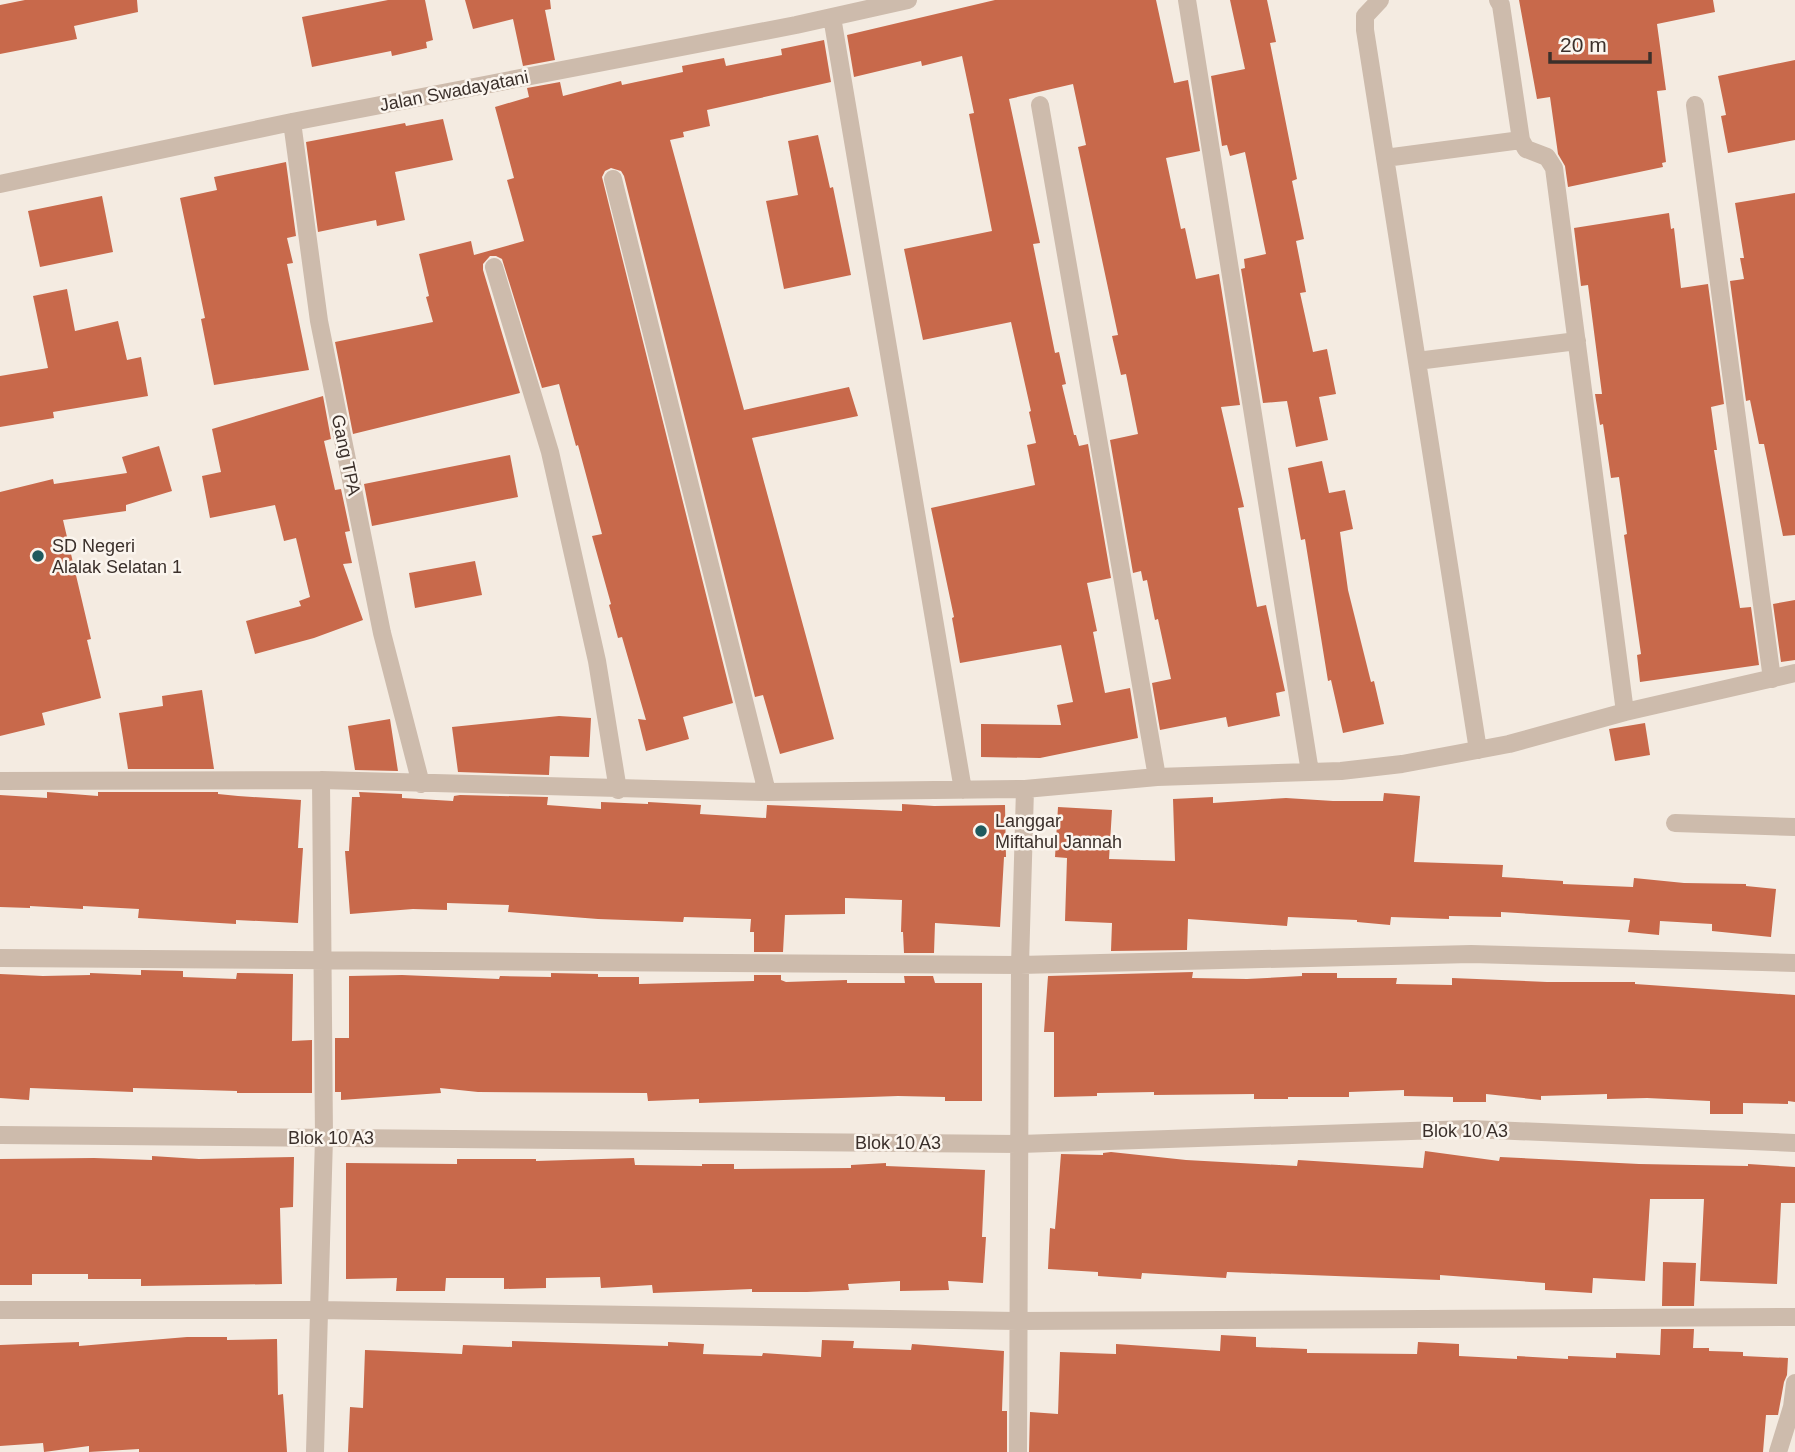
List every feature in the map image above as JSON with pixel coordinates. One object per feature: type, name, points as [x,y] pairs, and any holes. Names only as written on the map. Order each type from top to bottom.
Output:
[{"type":"street","name":"Jalan Swadayatani","points":[[0,184],[292,122],[832,18],[908,0]]},
{"type":"street","points":[[1187,0],[1310,772]]},
{"type":"street","points":[[1380,0],[1366,16],[1364,30],[1478,750]]},
{"type":"street","points":[[1498,0],[1501,5],[1521,140],[1526,149],[1547,157],[1554,168],[1625,712]]},
{"type":"street","points":[[832,18],[962,790]]},
{"type":"street","points":[[1041,105],[1157,777]]},
{"type":"street","points":[[1695,105],[1772,679]]},
{"type":"street","name":"Gang TPA","points":[[292,122],[319,321],[382,633],[421,784]]},
{"type":"street","points":[[1384,158],[1521,140]]},
{"type":"street","points":[[613,178],[767,792]]},
{"type":"street","points":[[494,267],[550,452],[597,661],[618,790]]},
{"type":"street","points":[[1417,361],[1577,341]]},
{"type":"street","points":[[0,780],[321,780],[767,792],[1026,789],[1157,777],[1310,772],[1402,764],[1509,744],[1625,712],[1795,673]]},
{"type":"street","points":[[315,1452],[324,1138],[321,780]]},
{"type":"street","points":[[1018,1452],[1020,965],[1026,789]]},
{"type":"street","points":[[1675,824],[1795,827]]},
{"type":"street","points":[[0,958],[1020,965],[1471,954],[1795,963]]},
{"type":"street","name":"Blok 10 A3","points":[[0,1135],[1020,1144],[1470,1129],[1795,1143]]},
{"type":"street","points":[[0,1310],[318,1310],[1017,1321],[1795,1317]]},
{"type":"street","points":[[1778,1452],[1792,1407],[1795,1383]]},
{"type":"building","points":[[25,0],[137,0],[138,12],[74,26],[77,39],[0,54],[0,5]]},
{"type":"building","points":[[388,0],[425,0],[433,40],[426,42],[427,48],[392,56],[391,51],[312,67],[302,17]]},
{"type":"building","points":[[465,0],[550,0],[551,9],[545,10],[555,60],[523,66],[513,19],[473,29]]},
{"type":"building","points":[[995,0],[1156,0],[1174,83],[1188,80],[1200,151],[1166,158],[1181,229],[1185,228],[1196,279],[1219,274],[1240,405],[1221,407],[1244,507],[1238,508],[1257,607],[1266,605],[1285,691],[1276,693],[1280,716],[1228,727],[1226,717],[1160,730],[1152,683],[1171,679],[1147,580],[1143,581],[1141,571],[1133,573],[1110,440],[1138,434],[1126,374],[1121,375],[1112,336],[1118,335],[1078,147],[1086,145],[1073,84],[1009,99],[1040,243],[1033,244],[1055,353],[1059,352],[1066,384],[1062,385],[1074,435],[1079,446],[1088,444],[1111,578],[1087,583],[1097,631],[1093,632],[1105,693],[1130,688],[1138,738],[1040,758],[981,757],[981,724],[1061,725],[1057,705],[1073,702],[1061,645],[960,663],[952,618],[954,617],[931,508],[1035,485],[1027,445],[1036,443],[1029,412],[1031,411],[1011,322],[923,340],[904,249],[992,231],[969,114],[974,113],[962,56],[922,66],[921,61],[854,77],[847,35]]},
{"type":"building","points":[[1230,0],[1267,0],[1276,42],[1270,43],[1297,179],[1292,181],[1304,239],[1296,241],[1306,292],[1300,293],[1313,352],[1327,349],[1336,394],[1319,397],[1328,440],[1296,447],[1287,401],[1263,403],[1241,269],[1245,268],[1244,259],[1266,254],[1245,152],[1230,156],[1227,145],[1222,146],[1211,76],[1245,69]]},
{"type":"building","points":[[1519,0],[1713,0],[1715,12],[1657,24],[1666,90],[1657,91],[1666,162],[1662,163],[1663,167],[1568,187],[1565,166],[1558,154],[1550,97],[1537,99]]},
{"type":"building","points":[[824,40],[831,82],[707,110],[710,126],[683,132],[684,137],[670,140],[744,410],[849,387],[858,416],[752,438],[834,739],[780,754],[763,695],[755,697],[624,176],[621,171],[611,168],[605,171],[602,177],[733,703],[683,717],[689,739],[646,751],[638,719],[646,720],[622,637],[618,638],[609,605],[611,604],[592,536],[602,534],[578,445],[576,446],[559,384],[542,388],[502,259],[490,256],[483,264],[483,270],[520,393],[353,434],[335,342],[433,322],[419,254],[471,241],[474,255],[524,241],[507,180],[514,178],[495,107],[529,97],[527,88],[560,82],[563,96],[621,81],[622,85],[683,72],[682,66],[724,58],[726,66],[782,55],[781,49]]},
{"type":"building","points":[[1795,60],[1795,140],[1728,153],[1721,116],[1726,115],[1718,76]]},
{"type":"building","points":[[443,119],[453,160],[395,172],[405,220],[377,226],[376,220],[318,232],[306,142],[405,123],[406,126]]},
{"type":"building","points":[[818,135],[830,188],[833,187],[851,275],[784,289],[766,201],[798,195],[788,141]]},
{"type":"building","points":[[286,162],[296,236],[287,238],[293,263],[287,264],[309,370],[214,385],[201,319],[205,318],[180,198],[217,190],[214,177]]},
{"type":"building","points":[[1795,193],[1795,535],[1783,536],[1764,444],[1759,444],[1750,400],[1746,401],[1730,281],[1744,279],[1740,258],[1744,258],[1735,203]]},
{"type":"building","points":[[102,196],[113,252],[40,267],[28,211]]},
{"type":"building","points":[[1669,213],[1671,229],[1674,228],[1681,288],[1708,284],[1724,404],[1711,407],[1717,450],[1714,450],[1740,608],[1751,607],[1759,665],[1640,682],[1637,655],[1641,654],[1624,535],[1627,534],[1619,477],[1611,478],[1603,424],[1600,425],[1595,394],[1602,394],[1588,285],[1581,286],[1574,228]]},
{"type":"building","points":[[67,289],[75,331],[118,321],[127,360],[141,357],[148,396],[53,412],[54,418],[0,427],[0,376],[48,368],[33,296]]},
{"type":"building","points":[[323,396],[331,439],[324,441],[335,490],[341,489],[350,531],[345,532],[352,563],[343,564],[363,620],[314,638],[255,654],[246,621],[301,606],[299,601],[310,597],[296,538],[284,541],[275,505],[210,518],[202,476],[221,472],[212,429]]},
{"type":"building","name":"SD Negeri Alalak Selatan 1","points":[[159,446],[172,491],[126,505],[126,511],[63,520],[91,639],[87,640],[101,698],[42,713],[45,725],[0,736],[0,492],[53,479],[54,484],[127,473],[122,457]]},
{"type":"building","points":[[510,455],[518,497],[372,526],[364,484]]},
{"type":"building","points":[[1322,461],[1329,493],[1345,490],[1353,529],[1340,532],[1348,590],[1384,724],[1343,733],[1331,680],[1328,681],[1305,539],[1301,540],[1288,468]]},
{"type":"building","points":[[475,561],[482,595],[415,608],[409,573]]},
{"type":"building","points":[[1795,600],[1795,660],[1781,662],[1773,604]]},
{"type":"building","points":[[202,690],[214,769],[128,769],[119,713],[163,706],[162,696]]},
{"type":"building","points":[[559,716],[591,718],[589,757],[550,756],[549,775],[458,772],[452,727]]},
{"type":"building","points":[[390,719],[398,771],[355,770],[348,726]]},
{"type":"building","points":[[1645,723],[1650,755],[1615,761],[1609,729]]},
{"type":"building","points":[[47,792],[98,796],[98,792],[218,792],[301,800],[298,848],[303,848],[298,923],[236,920],[236,924],[138,918],[139,909],[83,906],[83,909],[0,907],[0,795],[47,798]]},
{"type":"building","points":[[359,792],[402,794],[402,798],[453,801],[454,796],[460,795],[548,797],[547,805],[601,809],[601,802],[701,805],[700,814],[766,818],[767,805],[902,811],[902,804],[1005,805],[1006,857],[1000,927],[935,923],[934,953],[904,953],[901,932],[902,900],[845,898],[845,914],[785,915],[783,952],[754,952],[754,932],[750,932],[751,919],[684,917],[683,922],[598,919],[508,912],[509,905],[447,903],[447,910],[413,909],[350,914],[345,851],[349,851],[352,797],[360,797]]},
{"type":"building","points":[[1384,793],[1420,796],[1414,862],[1503,865],[1502,877],[1563,881],[1563,884],[1633,887],[1634,878],[1684,883],[1746,884],[1776,889],[1771,937],[1712,931],[1712,924],[1660,921],[1659,935],[1628,932],[1630,920],[1501,912],[1501,917],[1391,917],[1390,925],[1357,920],[1288,917],[1287,926],[1188,919],[1187,950],[1111,951],[1112,923],[1065,921],[1067,858],[1055,857],[1058,807],[1112,810],[1109,859],[1175,861],[1173,799],[1213,797],[1213,803],[1286,798],[1383,801]]},
{"type":"building","points":[[141,970],[183,971],[183,977],[236,979],[237,973],[293,974],[292,1041],[312,1040],[312,1093],[133,1088],[133,1092],[30,1088],[29,1100],[0,1098],[0,974],[141,975]]},
{"type":"building","points":[[1193,972],[1192,978],[1247,979],[1302,976],[1302,973],[1337,973],[1337,978],[1397,978],[1396,984],[1452,985],[1452,978],[1635,982],[1795,995],[1795,1102],[1743,1103],[1743,1114],[1710,1114],[1710,1101],[1607,1099],[1607,1094],[1541,1096],[1541,1100],[1486,1094],[1486,1102],[1453,1102],[1453,1097],[1404,1096],[1404,1090],[1349,1092],[1349,1097],[1288,1099],[1254,1099],[1254,1094],[1154,1095],[1154,1092],[1054,1097],[1054,1032],[1044,1032],[1048,976]]},
{"type":"building","points":[[551,973],[639,977],[639,984],[754,981],[754,975],[781,975],[781,980],[786,982],[847,980],[847,983],[905,983],[904,976],[933,976],[935,983],[982,983],[982,1101],[945,1101],[945,1097],[898,1096],[699,1103],[699,1099],[648,1101],[647,1093],[478,1092],[440,1088],[441,1093],[341,1100],[341,1092],[335,1092],[335,1038],[349,1038],[349,976],[499,979],[500,976],[551,977]]},
{"type":"building","points":[[1425,1151],[1499,1161],[1500,1157],[1639,1164],[1795,1167],[1795,1203],[1781,1203],[1777,1284],[1700,1281],[1704,1199],[1650,1199],[1645,1281],[1593,1278],[1592,1293],[1545,1290],[1545,1283],[1440,1275],[1440,1280],[1227,1272],[1226,1278],[1142,1273],[1141,1279],[1098,1276],[1098,1272],[1048,1269],[1050,1228],[1055,1229],[1061,1154],[1103,1155],[1111,1152],[1186,1160],[1297,1166],[1298,1160],[1423,1168]]},
{"type":"building","points":[[152,1156],[199,1159],[294,1157],[293,1207],[280,1208],[282,1284],[141,1286],[141,1279],[88,1279],[88,1274],[32,1274],[32,1285],[0,1285],[0,1159],[152,1160]]},
{"type":"building","points":[[634,1158],[635,1165],[734,1164],[734,1169],[851,1168],[851,1165],[886,1163],[886,1166],[985,1170],[982,1237],[986,1237],[983,1283],[948,1281],[949,1290],[900,1291],[900,1281],[848,1284],[849,1290],[752,1292],[752,1289],[653,1293],[652,1285],[601,1288],[600,1277],[546,1278],[546,1288],[504,1289],[504,1278],[446,1278],[445,1291],[396,1291],[397,1278],[346,1279],[346,1163],[457,1164],[457,1159],[536,1161]]},
{"type":"building","points":[[1663,1262],[1696,1263],[1694,1306],[1662,1306]]},
{"type":"building","points":[[1661,1329],[1694,1329],[1693,1348],[1743,1352],[1743,1356],[1788,1358],[1778,1415],[1766,1415],[1763,1452],[1029,1452],[1030,1412],[1058,1414],[1060,1352],[1116,1354],[1116,1344],[1220,1351],[1221,1335],[1256,1337],[1256,1347],[1307,1349],[1307,1353],[1417,1354],[1418,1342],[1459,1344],[1459,1356],[1517,1359],[1517,1356],[1616,1358],[1616,1353],[1660,1355]]},
{"type":"building","points":[[187,1337],[227,1337],[227,1340],[277,1339],[278,1395],[283,1394],[287,1452],[139,1452],[139,1449],[89,1452],[89,1446],[44,1452],[43,1443],[0,1446],[0,1345],[79,1342],[79,1346]]},
{"type":"building","points":[[822,1340],[854,1341],[853,1348],[911,1350],[912,1344],[1004,1351],[1002,1411],[1007,1411],[1007,1452],[348,1452],[350,1407],[363,1408],[365,1350],[462,1354],[463,1345],[512,1347],[512,1341],[668,1346],[668,1342],[704,1344],[703,1354],[762,1356],[763,1353],[821,1357]]},
{"type":"place","name":"SD Negeri Alalak Selatan 1","points":[[38,556]]},
{"type":"place","name":"Langgar Miftahul Jannah","points":[[981,831]]}]
